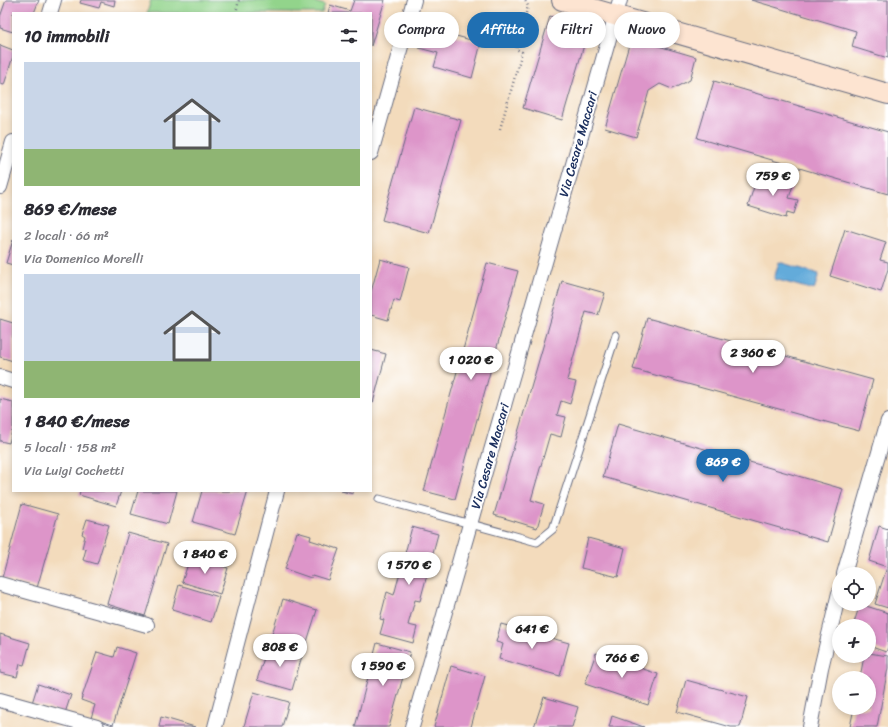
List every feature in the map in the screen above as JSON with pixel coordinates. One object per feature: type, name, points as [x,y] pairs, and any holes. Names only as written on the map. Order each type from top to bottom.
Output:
[{"type":"street","points":[[50,12],[54,0]]},
{"type":"street","points":[[372,149],[414,0]]},
{"type":"street","points":[[562,0],[618,7],[888,94]]},
{"type":"street","name":"Via Cesare Maccari","points":[[412,727],[618,7]]},
{"type":"street","points":[[0,187],[12,145]]},
{"type":"street","points":[[0,377],[12,381]]},
{"type":"street","points":[[846,567],[888,421]]},
{"type":"street","points":[[215,727],[277,492]]},
{"type":"street","points":[[0,584],[147,625]]},
{"type":"street","points":[[810,727],[821,668],[835,611]]},
{"type":"street","points":[[0,700],[97,727]]},
{"type":"lane","points":[[379,499],[536,542],[554,529],[616,335]]},
{"type":"path","points":[[236,12],[239,0]]},
{"type":"path","points":[[500,129],[522,52],[516,49],[528,6],[525,0]]},
{"type":"green space","points":[[151,0],[307,0],[325,5],[322,12],[147,12]]},
{"type":"water","points":[[779,262],[819,274],[814,290],[774,279]]},
{"type":"building","points":[[6,0],[39,0],[34,12],[12,12],[12,32],[0,28],[0,17]]},
{"type":"building","points":[[81,0],[115,0],[114,6],[101,2],[99,8],[80,3]]},
{"type":"building","points":[[354,0],[385,0],[372,43],[372,12],[328,12],[330,5],[350,11]]},
{"type":"building","points":[[751,0],[888,0],[888,58],[852,47],[856,31]]},
{"type":"building","points":[[547,26],[547,48],[583,48],[562,120],[523,108]]},
{"type":"building","points":[[459,37],[467,39],[467,48],[480,48],[472,78],[434,67],[438,53],[419,48],[459,48]]},
{"type":"building","points":[[0,45],[12,50],[12,59],[4,85],[0,84]]},
{"type":"building","points":[[628,48],[665,48],[696,57],[690,80],[672,89],[660,84],[649,91],[636,137],[605,128]]},
{"type":"building","points":[[714,81],[888,132],[888,194],[697,138]]},
{"type":"building","points":[[414,107],[461,120],[429,233],[382,220]]},
{"type":"building","points":[[758,174],[793,185],[789,198],[798,200],[794,214],[787,212],[786,218],[748,206]]},
{"type":"building","points":[[845,229],[886,242],[880,260],[888,262],[888,269],[881,292],[830,276]]},
{"type":"building","points":[[12,243],[12,265],[6,263]]},
{"type":"building","points":[[380,259],[409,267],[400,302],[394,300],[388,320],[372,315],[372,288]]},
{"type":"building","points":[[487,263],[518,271],[455,499],[424,491]]},
{"type":"building","points":[[562,281],[605,293],[598,315],[586,312],[567,380],[576,382],[570,404],[561,401],[557,415],[566,417],[561,437],[550,434],[531,500],[544,504],[537,528],[494,515]]},
{"type":"building","points":[[647,318],[873,380],[859,431],[633,369]]},
{"type":"building","points":[[0,319],[12,323],[12,361],[0,357]]},
{"type":"building","points":[[372,350],[386,354],[372,403]]},
{"type":"building","points":[[0,399],[12,402],[12,431],[9,443],[0,441]]},
{"type":"building","points":[[618,424],[843,489],[828,542],[603,477]]},
{"type":"building","points":[[80,492],[121,492],[116,506],[79,495]]},
{"type":"building","points":[[138,492],[177,492],[168,524],[131,514]]},
{"type":"building","points":[[202,492],[248,492],[235,534],[193,522]]},
{"type":"building","points":[[22,504],[58,514],[37,588],[2,578]]},
{"type":"building","points":[[87,519],[109,525],[97,564],[83,560],[86,549],[82,548],[85,536],[82,534]]},
{"type":"building","points":[[879,526],[888,529],[888,608],[876,604],[887,567],[869,561]]},
{"type":"building","points":[[412,527],[438,534],[420,601],[415,600],[408,625],[417,627],[413,643],[380,634],[384,620],[380,619],[387,592],[394,595]]},
{"type":"building","points":[[297,532],[311,536],[310,540],[339,549],[328,580],[312,575],[311,578],[285,569]]},
{"type":"building","points":[[128,533],[167,544],[145,616],[107,604]]},
{"type":"building","points":[[588,538],[625,548],[618,577],[581,568]]},
{"type":"building","points":[[191,555],[228,568],[220,594],[182,582]]},
{"type":"building","points":[[179,585],[219,597],[211,622],[172,610]]},
{"type":"building","points":[[283,599],[317,610],[306,645],[272,634]]},
{"type":"building","points":[[876,609],[888,613],[888,647],[886,652],[876,648],[876,619],[855,619],[858,611],[876,611]]},
{"type":"building","points":[[501,624],[569,643],[560,676],[499,659],[503,644],[496,642]]},
{"type":"building","points":[[0,634],[30,643],[24,665],[20,664],[17,677],[0,673]]},
{"type":"building","points":[[377,643],[410,652],[389,727],[355,727]]},
{"type":"building","points":[[268,645],[302,656],[292,690],[257,680]]},
{"type":"building","points":[[117,647],[136,653],[113,725],[91,718],[95,705],[81,700],[97,652],[114,657]]},
{"type":"building","points":[[596,653],[658,674],[648,705],[585,684]]},
{"type":"building","points":[[876,654],[888,656],[888,668],[877,727],[850,727],[853,715],[876,715],[876,671],[861,671],[863,663],[876,663]]},
{"type":"building","points":[[451,666],[485,676],[471,727],[434,727]]},
{"type":"building","points":[[686,680],[748,697],[740,727],[731,727],[677,712]]},
{"type":"building","points":[[38,684],[71,695],[65,713],[32,703]]},
{"type":"building","points":[[254,692],[289,702],[282,727],[244,726]]},
{"type":"building","points":[[544,697],[578,707],[572,727],[534,727]]},
{"type":"building","points":[[612,716],[644,727],[609,727]]},
{"type":"building","points":[[161,717],[195,727],[159,727]]}]
